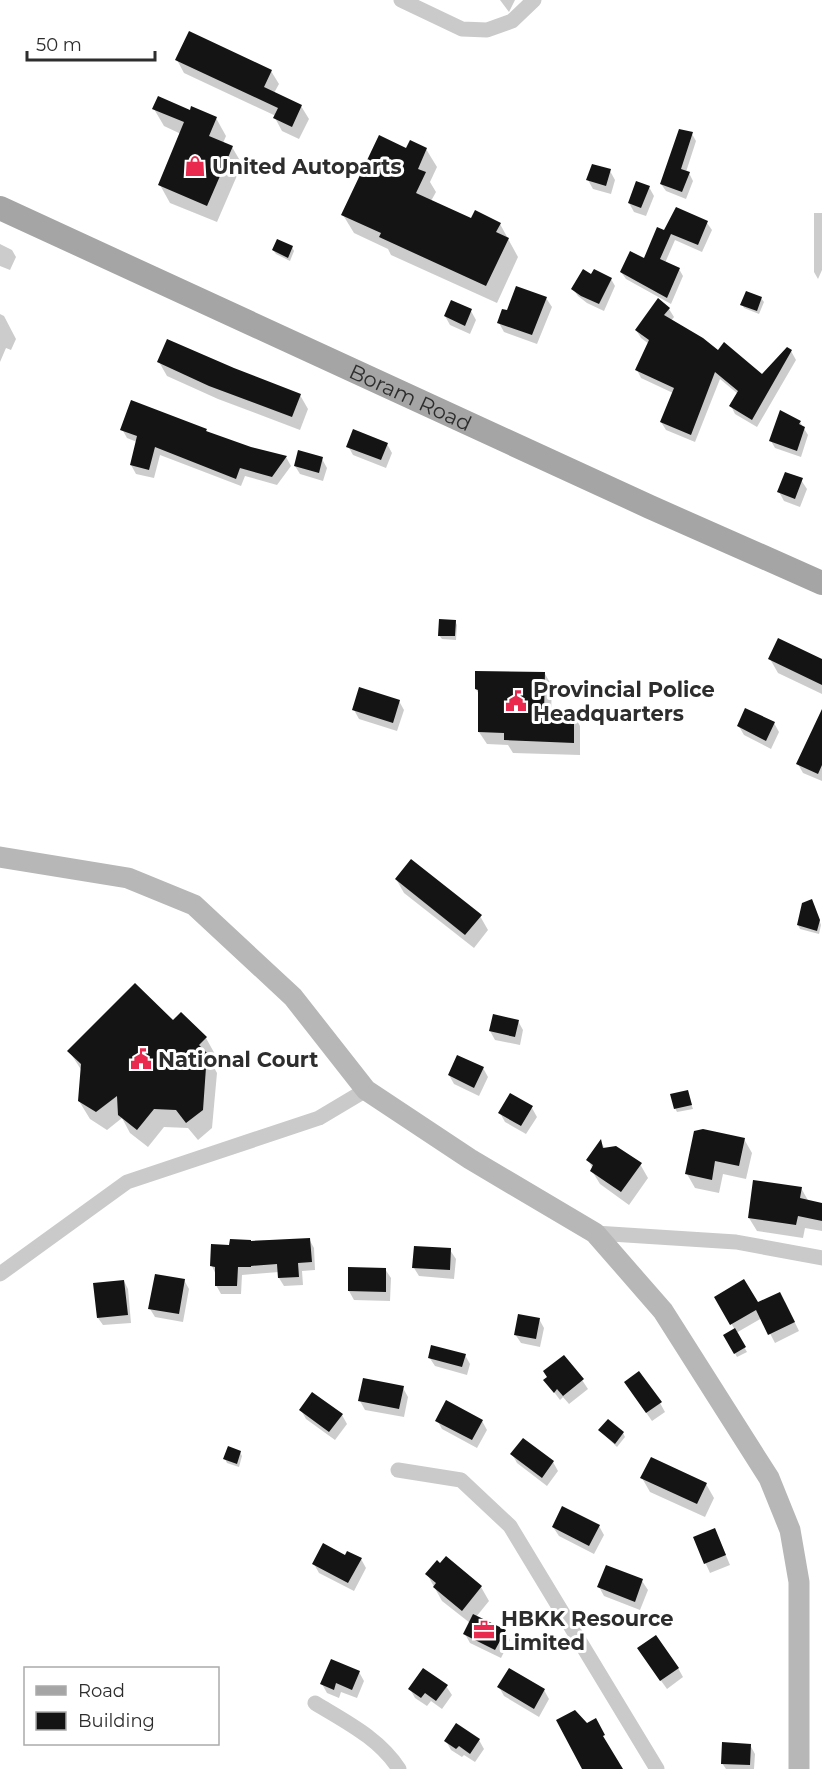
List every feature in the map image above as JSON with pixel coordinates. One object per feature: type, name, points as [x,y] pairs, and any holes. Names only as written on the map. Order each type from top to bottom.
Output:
[{"type":"main road","name":"Boram Road","points":[[0,208],[659,512],[822,583]]},
{"type":"street","points":[[402,0],[462,29],[487,30],[512,21],[534,0]]},
{"type":"street","points":[[0,857],[128,878],[194,905],[293,997],[366,1090],[470,1159],[595,1233],[663,1311],[769,1478],[790,1530],[799,1582],[799,1769]]},
{"type":"street","points":[[0,1274],[127,1182],[319,1118],[366,1090]]},
{"type":"street","points":[[595,1233],[736,1242],[822,1258]]},
{"type":"street","points":[[398,1470],[461,1480],[510,1526],[657,1769]]},
{"type":"street","points":[[315,1703],[372,1738],[390,1755],[399,1769]]},
{"type":"building","points":[[189,31],[272,70],[264,87],[302,105],[292,127],[273,118],[278,108],[175,60]]},
{"type":"building","name":"United Autoparts","points":[[158,96],[190,110],[191,106],[217,117],[209,136],[233,146],[207,206],[158,185],[184,122],[152,109]]},
{"type":"building","points":[[679,129],[693,132],[681,169],[690,172],[682,192],[660,184]]},
{"type":"building","points":[[379,135],[406,148],[410,140],[427,148],[418,169],[426,172],[416,193],[471,218],[475,210],[501,223],[496,232],[509,238],[486,286],[379,237],[381,233],[341,215]]},
{"type":"building","points":[[592,164],[611,169],[606,186],[586,180]]},
{"type":"building","points":[[636,181],[650,186],[641,208],[628,203]]},
{"type":"building","points":[[676,207],[708,221],[698,245],[671,234],[660,259],[680,268],[667,298],[620,272],[630,251],[644,258],[657,227],[664,230]]},
{"type":"building","points":[[277,239],[293,246],[288,258],[272,250]]},
{"type":"building","points":[[583,269],[591,274],[594,269],[612,278],[599,304],[571,289]]},
{"type":"building","points":[[516,286],[547,297],[532,335],[497,323],[502,309],[507,310]]},
{"type":"building","points":[[746,291],[762,297],[757,311],[740,305]]},
{"type":"building","points":[[658,298],[670,308],[664,315],[703,338],[718,350],[724,342],[762,374],[787,347],[792,350],[752,420],[729,406],[738,391],[715,372],[691,435],[660,422],[674,388],[635,370],[649,340],[635,330]]},
{"type":"building","points":[[451,300],[472,309],[465,326],[444,316]]},
{"type":"building","points":[[167,339],[301,394],[292,417],[209,386],[157,362]]},
{"type":"building","points":[[131,400],[207,429],[206,431],[251,447],[287,456],[272,477],[240,468],[236,479],[155,447],[149,470],[130,465],[137,436],[120,430]]},
{"type":"building","points":[[780,410],[801,421],[799,424],[805,427],[797,451],[769,441]]},
{"type":"building","points":[[353,429],[388,443],[381,460],[346,447]]},
{"type":"building","points":[[298,450],[323,457],[319,473],[294,466]]},
{"type":"building","points":[[785,472],[803,478],[795,499],[777,492]]},
{"type":"building","points":[[439,619],[456,620],[455,636],[438,636]]},
{"type":"building","points":[[778,638],[822,659],[822,685],[768,659]]},
{"type":"building","points":[[475,671],[545,672],[544,712],[574,711],[574,743],[504,740],[504,733],[478,732],[478,690],[475,689]]},
{"type":"building","points":[[359,687],[400,700],[393,723],[352,710]]},
{"type":"building","points":[[745,708],[775,722],[766,741],[737,726]]},
{"type":"building","points":[[822,709],[822,765],[818,774],[796,764]]},
{"type":"building","points":[[411,859],[482,915],[465,935],[395,879]]},
{"type":"building","points":[[812,899],[820,920],[817,931],[797,925],[802,903]]},
{"type":"building","name":"National Court","points":[[135,983],[173,1020],[181,1012],[207,1037],[199,1045],[207,1053],[203,1110],[186,1123],[176,1110],[154,1109],[137,1130],[118,1115],[117,1096],[96,1112],[78,1101],[81,1064],[67,1051]]},
{"type":"building","points":[[493,1014],[519,1020],[515,1037],[489,1031]]},
{"type":"building","points":[[457,1055],[484,1067],[474,1088],[448,1075]]},
{"type":"building","points":[[688,1090],[692,1105],[674,1109],[670,1094]]},
{"type":"building","points":[[510,1093],[533,1106],[521,1126],[498,1113]]},
{"type":"building","points":[[703,1129],[745,1138],[739,1166],[715,1161],[712,1180],[685,1174],[694,1131]]},
{"type":"building","points":[[601,1139],[603,1148],[616,1146],[642,1163],[621,1192],[590,1171],[593,1165],[586,1160]]},
{"type":"building","points":[[753,1180],[802,1187],[800,1198],[822,1203],[822,1221],[798,1216],[796,1225],[748,1218]]},
{"type":"building","points":[[310,1238],[312,1262],[298,1263],[299,1277],[278,1278],[277,1264],[238,1267],[237,1286],[215,1286],[215,1267],[210,1266],[211,1244],[229,1245],[230,1239],[251,1241]]},
{"type":"building","points":[[414,1246],[451,1248],[450,1270],[412,1268]]},
{"type":"building","points":[[348,1267],[386,1268],[386,1292],[348,1291]]},
{"type":"building","points":[[155,1274],[185,1279],[179,1314],[148,1309]]},
{"type":"building","points":[[744,1279],[758,1302],[780,1292],[795,1322],[768,1335],[756,1310],[730,1325],[714,1297]]},
{"type":"building","points":[[124,1280],[128,1315],[97,1318],[93,1283]]},
{"type":"building","points":[[518,1314],[540,1318],[536,1339],[514,1335]]},
{"type":"building","points":[[735,1328],[746,1347],[734,1354],[723,1335]]},
{"type":"building","points":[[431,1345],[466,1354],[462,1367],[428,1358]]},
{"type":"building","points":[[564,1355],[584,1379],[563,1396],[557,1389],[554,1393],[543,1380],[547,1377],[543,1371]]},
{"type":"building","points":[[639,1371],[662,1402],[646,1413],[624,1382]]},
{"type":"building","points":[[363,1378],[404,1386],[399,1409],[358,1401]]},
{"type":"building","points":[[312,1392],[343,1414],[329,1432],[299,1410]]},
{"type":"building","points":[[446,1400],[483,1420],[472,1440],[435,1421]]},
{"type":"building","points":[[608,1419],[624,1432],[615,1444],[598,1430]]},
{"type":"building","points":[[523,1438],[554,1461],[542,1478],[510,1454]]},
{"type":"building","points":[[228,1446],[241,1451],[237,1464],[223,1459]]},
{"type":"building","points":[[651,1457],[707,1483],[697,1504],[640,1478]]},
{"type":"building","points":[[562,1506],[600,1525],[589,1546],[552,1527]]},
{"type":"building","points":[[715,1528],[726,1555],[704,1564],[693,1537]]},
{"type":"building","points":[[323,1543],[345,1555],[347,1551],[362,1558],[348,1583],[312,1564]]},
{"type":"building","points":[[446,1556],[482,1586],[462,1611],[433,1587],[436,1583],[425,1574],[437,1560],[440,1563]]},
{"type":"building","points":[[606,1565],[643,1579],[635,1602],[597,1587]]},
{"type":"building","points":[[473,1614],[506,1630],[495,1650],[463,1634]]},
{"type":"building","points":[[656,1635],[679,1668],[660,1681],[637,1648]]},
{"type":"building","points":[[331,1659],[360,1671],[352,1690],[336,1683],[334,1690],[320,1684]]},
{"type":"building","points":[[423,1668],[448,1685],[436,1701],[425,1693],[421,1698],[408,1689]]},
{"type":"building","points":[[509,1668],[545,1689],[534,1709],[497,1687]]},
{"type":"building","points":[[575,1710],[587,1723],[596,1718],[605,1735],[603,1736],[623,1769],[582,1769],[556,1720]]},
{"type":"building","points":[[456,1723],[480,1739],[470,1754],[459,1746],[456,1749],[444,1741]]},
{"type":"building","points":[[722,1742],[751,1744],[750,1765],[721,1764]]},
{"type":"place","name":"United Autoparts","points":[[195,166]]},
{"type":"place","name":"Provincial Police Headquarters","points":[[516,701]]},
{"type":"place","name":"National Court","points":[[141,1059]]},
{"type":"place","name":"HBKK Resource Limited","points":[[484,1630]]}]
